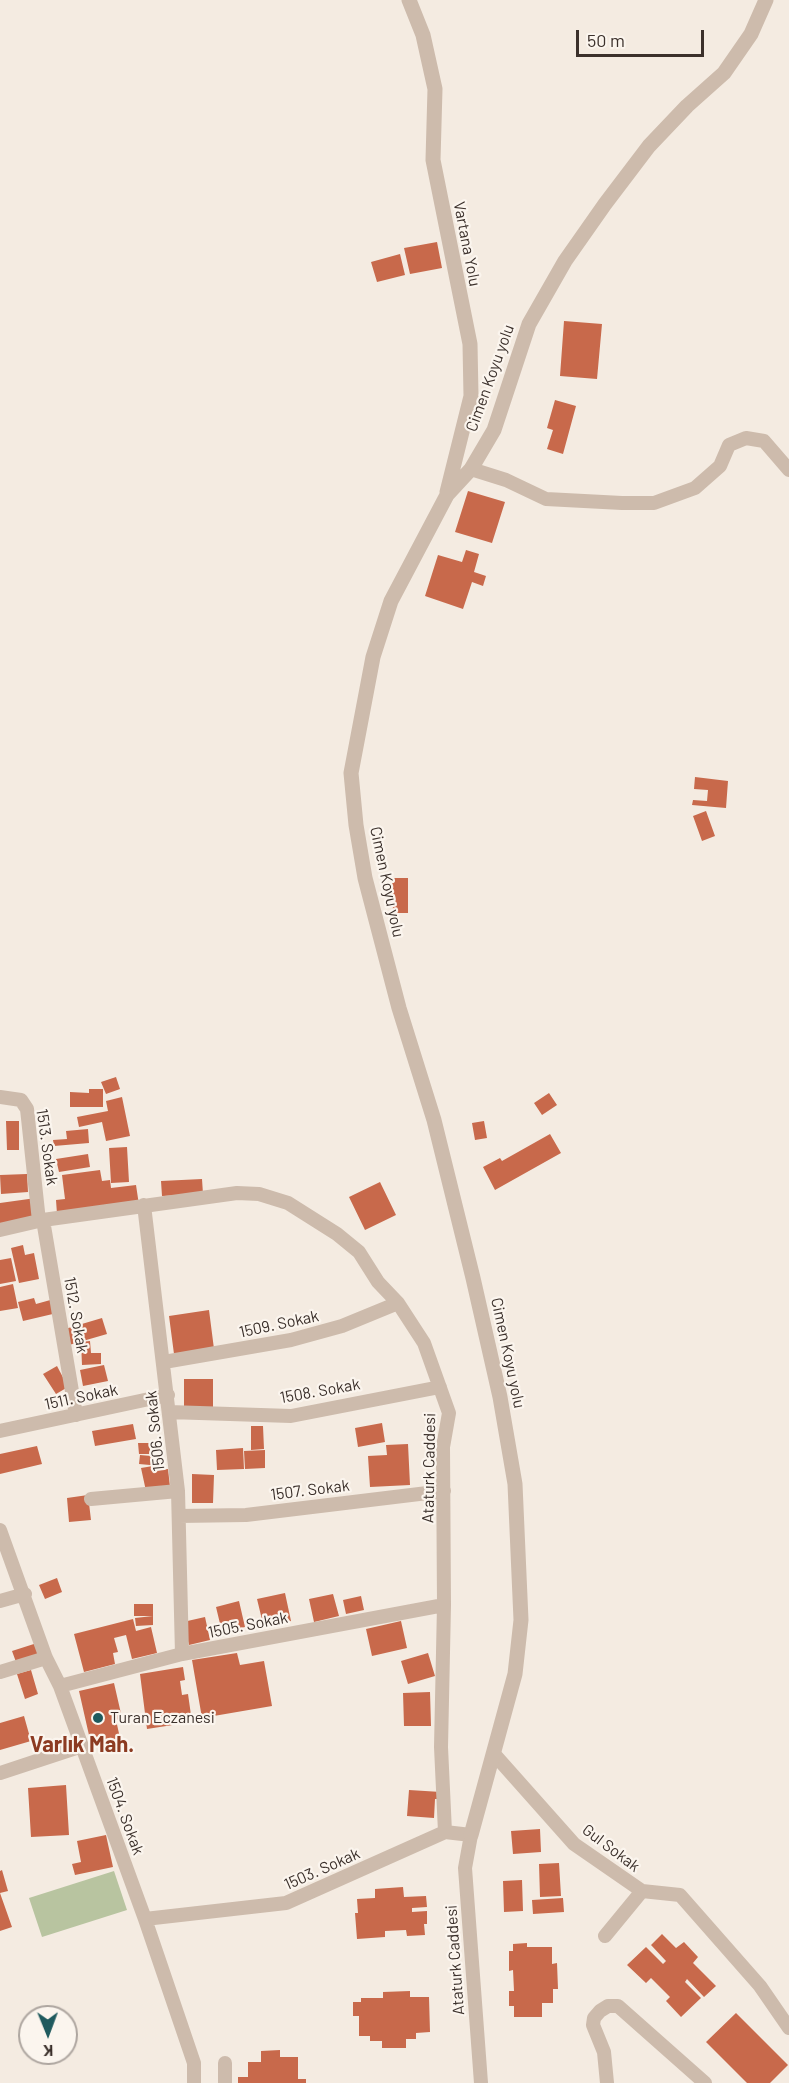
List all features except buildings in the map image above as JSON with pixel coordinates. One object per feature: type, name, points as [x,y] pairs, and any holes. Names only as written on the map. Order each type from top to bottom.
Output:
[{"type":"street","name":"Vartana Yolu","points":[[409,0],[423,34],[435,89],[432,160],[470,344],[471,396],[447,495]]},
{"type":"street","name":"Cimen Koyu yolu","points":[[471,1835],[515,1674],[522,1620],[515,1484],[500,1397],[468,1255],[434,1120],[399,1008],[365,878],[351,773],[373,657],[391,601],[447,495],[471,469],[494,429],[529,324],[565,261],[650,146],[687,106],[724,73],[752,34],[766,0]]},
{"type":"street","points":[[471,469],[506,480],[546,500],[622,503],[654,503],[695,488],[720,466],[729,445],[746,438],[764,441],[789,470]]},
{"type":"street","name":"1513. Sokak","points":[[0,1097],[21,1100],[27,1108],[41,1220]]},
{"type":"street","name":"Ataturk Caddesi","points":[[0,1230],[41,1220],[237,1192],[259,1194],[288,1203],[337,1233],[359,1252],[378,1282],[398,1303],[424,1343],[449,1413],[443,1447],[444,1605],[441,1748],[445,1832]]},
{"type":"street","name":"1506. Sokak","points":[[144,1205],[178,1491],[182,1654]]},
{"type":"street","name":"1512. Sokak","points":[[41,1220],[76,1414]]},
{"type":"street","name":"1509. Sokak","points":[[164,1362],[291,1341],[342,1326],[398,1303]]},
{"type":"street","name":"1508. Sokak","points":[[169,1412],[291,1416],[440,1387]]},
{"type":"street","name":"1511. Sokak","points":[[0,1431],[168,1395]]},
{"type":"street","points":[[91,1499],[178,1491]]},
{"type":"street","name":"1507. Sokak","points":[[179,1516],[246,1515],[444,1491]]},
{"type":"street","name":"1504. Sokak","points":[[1,1535],[46,1658],[60,1686],[145,1919],[194,2063],[194,2083]]},
{"type":"street","points":[[0,1601],[24,1594]]},
{"type":"street","name":"1505. Sokak","points":[[60,1686],[182,1654],[444,1605]]},
{"type":"street","points":[[0,1672],[46,1658]]},
{"type":"street","points":[[0,1773],[82,1746]]},
{"type":"street","name":"Gul Sokak","points":[[494,1754],[574,1844],[642,1891],[680,1895],[760,1986],[789,2028]]},
{"type":"street","points":[[445,1832],[471,1835]]},
{"type":"street","name":"1503. Sokak","points":[[145,1919],[286,1903],[445,1832]]},
{"type":"street","name":"Ataturk Caddesi","points":[[471,1835],[465,1868],[481,2083]]},
{"type":"street","points":[[605,1936],[642,1891]]},
{"type":"street","points":[[607,2083],[604,2052],[593,2025],[594,2018],[608,2006],[618,2006],[705,2083]]},
{"type":"street","points":[[225,2064],[225,2083]]},
{"type":"green space","points":[[114,1871],[127,1910],[42,1937],[29,1898]]},
{"type":"place","name":"Turan Eczanesi","points":[[98,1718]]},
{"type":"district","name":"Varlık Mah.","points":[[82,1745]]}]
